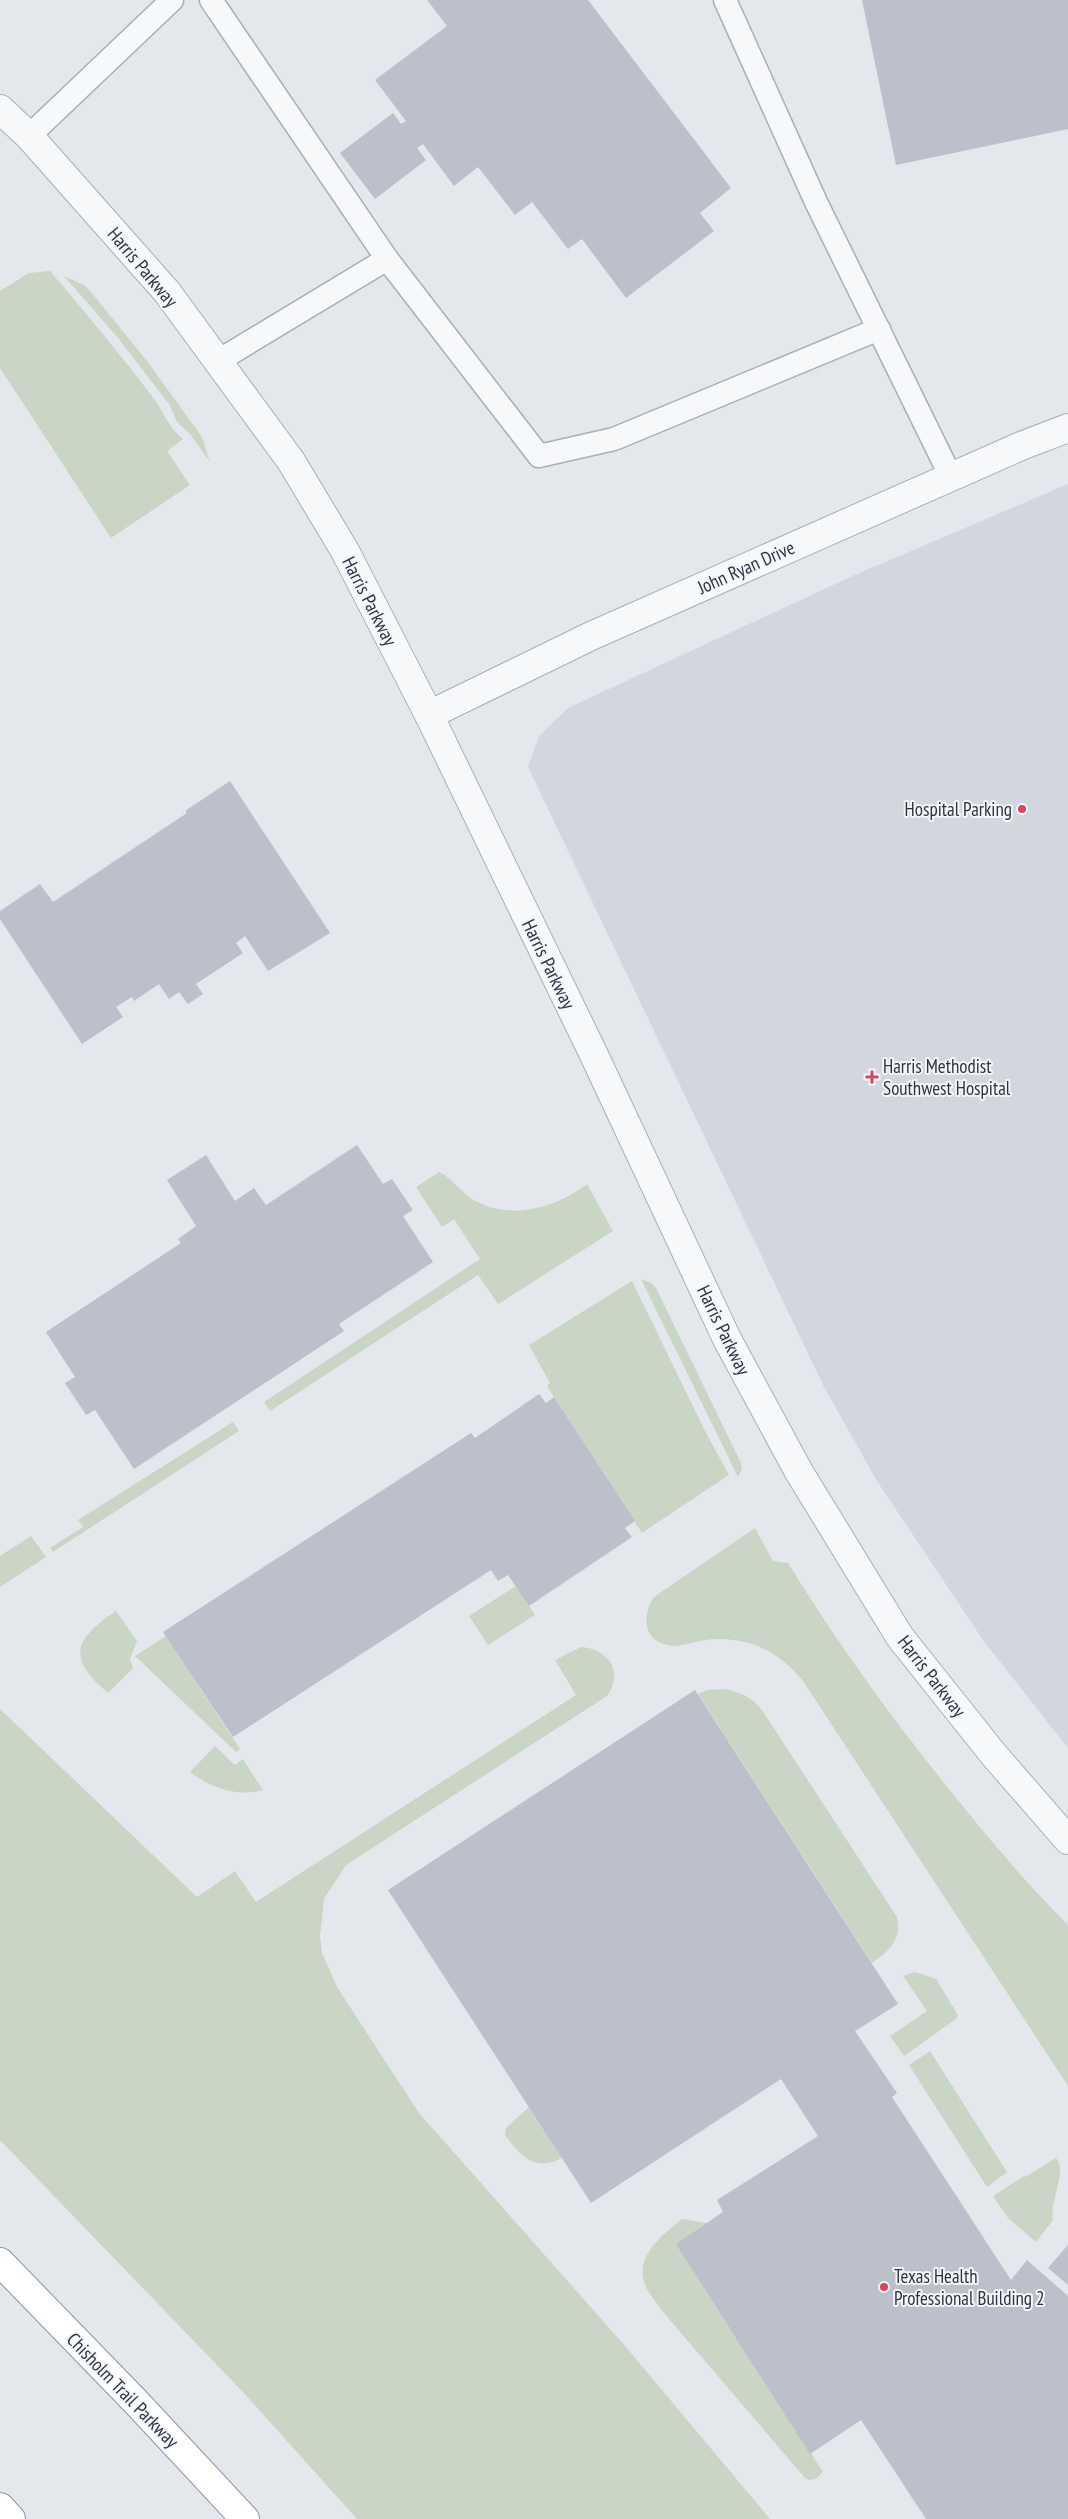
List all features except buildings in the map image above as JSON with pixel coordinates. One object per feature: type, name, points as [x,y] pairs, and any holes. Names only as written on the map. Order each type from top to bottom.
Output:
[{"type":"highway","name":"Chisholm Trail Parkway","points":[[0,2262],[136,2402],[245,2519]]},
{"type":"highway","points":[[0,2507],[11,2519]]},
{"type":"street","name":"Harris Parkway","points":[[0,109],[29,136],[167,292],[291,461],[345,551],[429,716],[594,1055],[727,1339],[799,1472],[900,1637],[994,1755],[1068,1840]]},
{"type":"street","name":"John Ryan Drive","points":[[429,716],[591,636],[951,476],[1068,428]]},
{"type":"lane","points":[[29,136],[172,0]]},
{"type":"lane","points":[[211,0],[387,259],[539,456],[614,439],[879,329]]},
{"type":"lane","points":[[724,0],[816,202],[951,476]]},
{"type":"lane","points":[[218,361],[387,259]]},
{"type":"shaded area","name":"Harris Methodist Southwest Hospital","points":[[1068,484],[1068,1748],[983,1640],[877,1481],[824,1387],[528,767],[539,736],[568,708],[857,574]]},
{"type":"green space","points":[[50,271],[127,364],[156,401],[173,430],[183,439],[167,451],[190,485],[111,538],[0,368],[0,291],[29,273]]},
{"type":"green space","points":[[64,276],[86,286],[147,361],[202,437],[210,462],[190,434],[177,422],[169,404],[118,338]]},
{"type":"green space","points":[[439,1172],[448,1177],[472,1199],[486,1206],[516,1211],[546,1206],[574,1193],[587,1184],[613,1231],[498,1304],[478,1275],[270,1411],[264,1402],[480,1259],[454,1219],[442,1227],[416,1187]]},
{"type":"green space","points":[[641,1279],[651,1283],[656,1288],[741,1463],[742,1469],[738,1477]]},
{"type":"green space","points":[[632,1281],[706,1433],[729,1475],[642,1533],[547,1386],[550,1383],[529,1345]]},
{"type":"green space","points":[[233,1422],[239,1431],[53,1552],[50,1548],[83,1527],[78,1520]]},
{"type":"green space","points":[[755,1528],[773,1561],[788,1563],[846,1652],[931,1766],[980,1828],[1068,1925],[1068,2086],[805,1684],[795,1672],[774,1654],[748,1643],[720,1639],[669,1645],[657,1641],[648,1630],[648,1610],[654,1597]]},
{"type":"green space","points":[[31,1536],[46,1557],[0,1587],[0,1556]]},
{"type":"green space","points":[[516,1586],[535,1615],[488,1645],[469,1616]]},
{"type":"green space","points":[[116,1611],[137,1641],[130,1659],[133,1668],[108,1693],[86,1670],[81,1659],[80,1650],[84,1640],[91,1631]]},
{"type":"green space","points":[[166,1636],[240,1749],[236,1752],[135,1656]]},
{"type":"green space","points":[[581,1647],[599,1652],[611,1663],[614,1670],[614,1678],[607,1696],[346,1865],[324,1899],[320,1936],[322,1953],[337,1987],[419,2113],[626,2347],[770,2519],[357,2519],[242,2391],[0,2140],[0,1709],[197,1897],[235,1871],[256,1902],[576,1695],[555,1660]]},
{"type":"green space","points":[[726,1689],[746,1696],[762,1710],[897,1917],[898,1932],[893,1944],[872,1963],[698,1694],[707,1690]]},
{"type":"green space","points":[[215,1746],[235,1765],[243,1759],[263,1790],[234,1792],[225,1790],[207,1783],[190,1772]]},
{"type":"green space","points":[[915,1972],[936,1979],[958,2015],[956,2019],[904,2056],[890,2036],[927,2011],[903,1976]]},
{"type":"green space","points":[[930,2051],[1007,2172],[987,2187],[909,2065]]},
{"type":"green space","points":[[529,2107],[562,2158],[552,2162],[536,2163],[523,2156],[505,2135],[506,2128]]},
{"type":"green space","points":[[1056,2158],[1060,2171],[1053,2204],[1053,2220],[1036,2242],[1008,2218],[993,2196]]},
{"type":"green space","points":[[682,2219],[707,2223],[677,2245],[823,2472],[816,2479],[809,2480],[805,2478],[650,2295],[643,2278],[646,2258],[657,2241]]},
{"type":"place","name":"Hospital Parking","points":[[1022,809]]},
{"type":"place","name":"Harris Methodist Southwest Hospital","points":[[872,1077]]},
{"type":"place","name":"Texas Health Professional Building 2","points":[[884,2287]]}]
